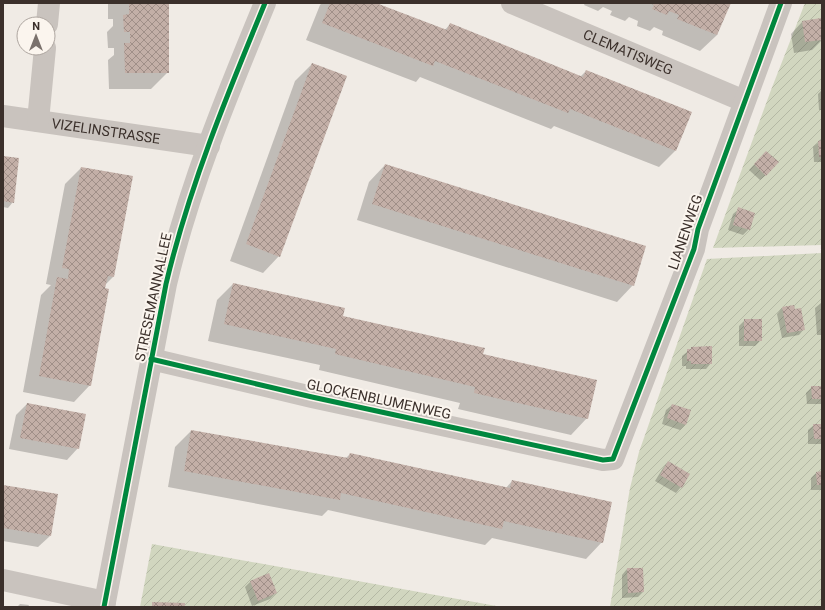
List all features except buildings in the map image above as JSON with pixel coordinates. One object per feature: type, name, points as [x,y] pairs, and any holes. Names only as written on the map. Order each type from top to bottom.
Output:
[{"type":"street","points":[[48,16],[49,3]]},
{"type":"street","name":"STRESEMANNALLEE","points":[[104,604],[166,284],[178,236],[190,195],[265,3]]},
{"type":"street","name":"CLEMATISWEG","points":[[512,3],[744,101]]},
{"type":"street","name":"LIANENWEG","points":[[603,460],[613,459],[694,249],[698,229],[781,3]]},
{"type":"street","points":[[38,121],[44,56]]},
{"type":"street","name":"VIZELINSTRASSE","points":[[3,116],[209,146]]},
{"type":"street","name":"GLOCKENBLUMENWEG","points":[[151,359],[312,397],[603,460]]},
{"type":"street","points":[[3,580],[104,604]]},
{"type":"green space","points":[[805,3],[822,3],[822,245],[713,248],[771,90]]},
{"type":"green space","points":[[822,253],[822,607],[610,607],[630,488],[639,452],[707,259]]},
{"type":"green space","points":[[152,544],[502,607],[140,607]]},
{"type":"cycle path","points":[[104,607],[166,284],[175,248],[197,177],[265,3]]},
{"type":"cycle path","points":[[151,359],[312,397],[603,460],[613,459],[694,249],[698,229],[781,3]]}]
